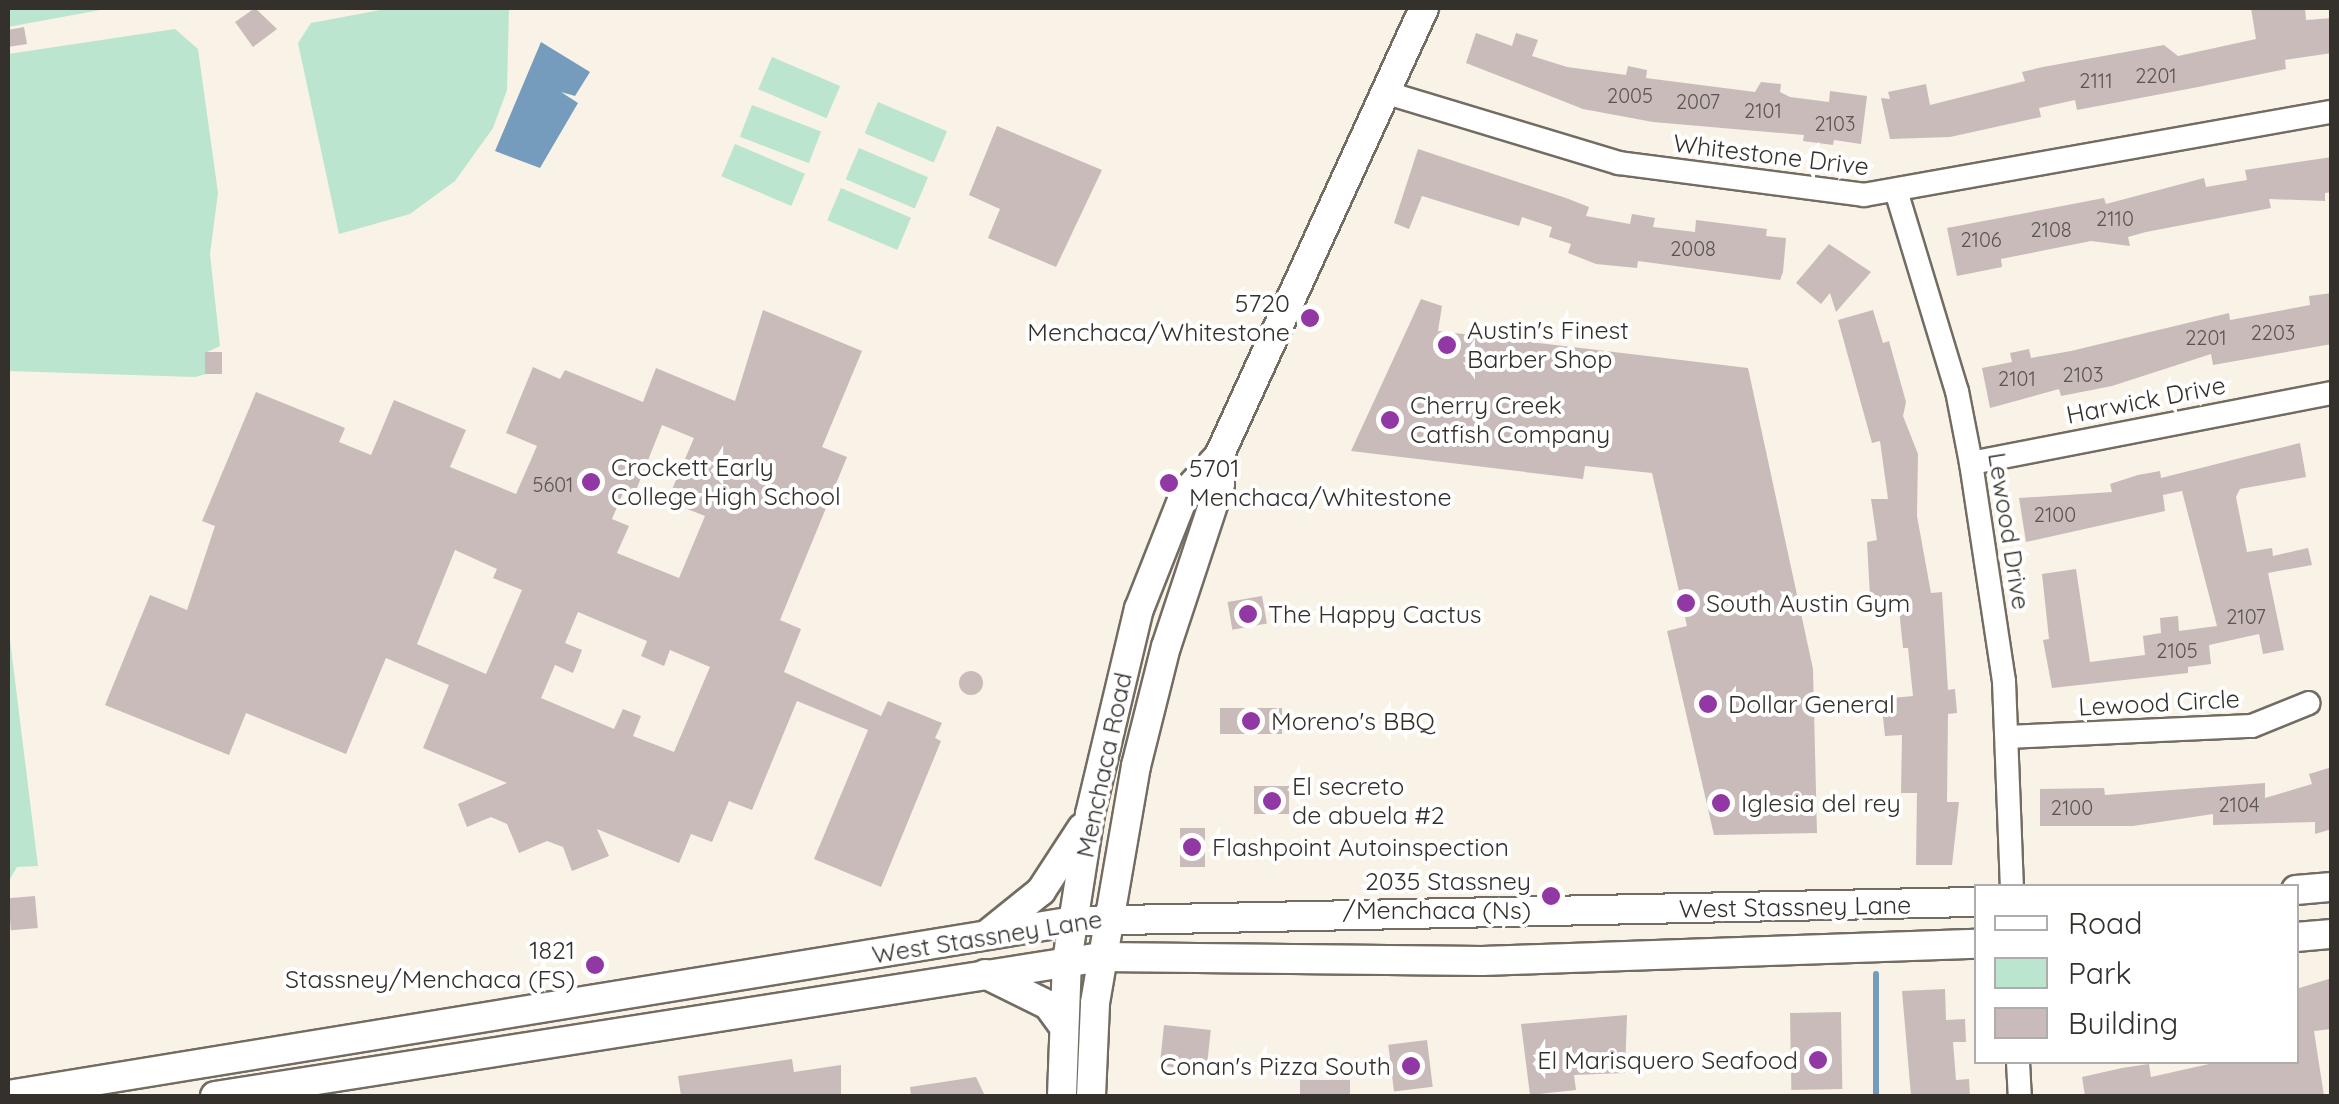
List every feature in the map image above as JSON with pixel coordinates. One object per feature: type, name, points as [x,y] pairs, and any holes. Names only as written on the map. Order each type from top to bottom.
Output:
[{"type":"main road","name":"Menchaca Road","points":[[1062,1096],[1061,1023],[1067,961],[1090,814],[1139,609],[1186,492],[1219,456],[1424,8]]},
{"type":"main road","name":"Menchaca Road","points":[[1091,1096],[1102,957],[1144,729],[1220,484],[1219,456]]},
{"type":"main road","points":[[984,936],[1041,891],[1090,814]]},
{"type":"main road","points":[[2299,890],[2332,887]]},
{"type":"main road","name":"West Stassney Lane","points":[[8,1095],[94,1089],[211,1062],[1074,920],[1443,916],[1974,902]]},
{"type":"main road","points":[[1716,910],[1716,952]]},
{"type":"main road","points":[[1433,961],[1443,916]]},
{"type":"main road","points":[[2299,937],[2332,934]]},
{"type":"main road","name":"West Stassney Lane","points":[[216,1096],[1102,957],[1433,961],[1974,944]]},
{"type":"main road","points":[[985,974],[1048,1005],[1061,1023]]},
{"type":"main road","points":[[547,1042],[551,1008]]},
{"type":"street","name":"Whitestone Drive","points":[[1386,93],[1619,162],[1826,192],[1897,194],[2332,112]]},
{"type":"street","name":"Lewood Drive","points":[[1897,194],[1957,391],[1971,463],[1998,631],[2007,737],[2012,884]]},
{"type":"street","name":"Harwick Drive","points":[[1971,463],[2332,393]]},
{"type":"street","name":"Lewood Circle","points":[[2007,737],[2252,726],[2309,703]]},
{"type":"street","points":[[211,1062],[216,1096]]},
{"type":"street","points":[[2018,1064],[2020,1096]]},
{"type":"green space","points":[[8,8],[111,8],[8,27]]},
{"type":"green space","points":[[391,8],[509,8],[507,90],[493,128],[455,181],[410,214],[339,234],[298,43],[311,23]]},
{"type":"green space","points":[[175,29],[198,49],[218,193],[210,254],[220,346],[205,353],[206,374],[195,377],[8,371],[8,54]]},
{"type":"green space","points":[[772,57],[840,86],[826,118],[758,89]]},
{"type":"green space","points":[[878,102],[947,131],[934,163],[865,133]]},
{"type":"green space","points":[[752,105],[821,132],[809,163],[740,137]]},
{"type":"green space","points":[[735,144],[805,174],[791,206],[721,176]]},
{"type":"green space","points":[[859,148],[928,177],[915,209],[846,179]]},
{"type":"green space","points":[[841,188],[911,218],[897,250],[827,220]]},
{"type":"green space","points":[[8,624],[38,866],[17,867],[8,882]]},
{"type":"water","points":[[541,42],[590,72],[575,96],[561,92],[578,103],[540,168],[495,151]]},
{"type":"building","points":[[255,8],[277,29],[253,47],[235,22]]},
{"type":"building","points":[[2251,8],[2305,8],[2306,20],[2332,18],[2332,53],[2285,60],[2286,69],[2077,110],[2075,100],[2039,108],[2041,117],[1950,137],[1890,139],[1881,98],[1890,99],[1888,92],[1926,84],[1930,105],[2025,81],[2022,72],[2043,67],[2164,45],[2178,56],[2256,39]]},
{"type":"building","points":[[24,27],[27,44],[8,47],[8,30]]},
{"type":"building","points":[[1476,33],[1512,46],[1516,33],[1538,40],[1532,56],[1567,67],[1626,75],[1628,66],[1647,70],[1646,78],[1755,92],[1761,82],[1781,84],[1780,92],[1790,97],[1829,102],[1830,91],[1867,96],[1861,144],[1834,140],[1833,145],[1803,141],[1804,135],[1653,122],[1583,109],[1466,63]]},
{"type":"building","points":[[997,126],[1102,170],[1056,267],[988,238],[1000,209],[969,195]]},
{"type":"building","points":[[1418,149],[1589,207],[1586,216],[1630,224],[1632,214],[1655,218],[1653,227],[1695,232],[1696,220],[1767,229],[1766,236],[1786,238],[1783,272],[1780,280],[1638,261],[1637,268],[1596,264],[1568,253],[1571,244],[1549,237],[1552,227],[1522,217],[1519,226],[1422,196],[1409,229],[1394,223]]},
{"type":"building","points":[[2332,157],[2332,192],[2325,193],[2325,201],[2269,199],[2271,208],[2128,237],[2130,246],[2091,241],[2001,259],[2002,267],[1957,276],[1947,228],[2104,198],[2106,204],[2204,178],[2206,187],[2247,180],[2245,170]]},
{"type":"building","points":[[1829,244],[1871,272],[1836,312],[1830,293],[1821,304],[1796,283]]},
{"type":"building","points":[[2332,293],[2332,344],[2213,365],[2211,354],[2112,386],[2061,396],[2059,389],[1990,408],[1982,368],[2012,362],[2010,353],[2029,349],[2031,358],[2071,351],[2229,313],[2230,320],[2310,305],[2309,296]]},
{"type":"building","points":[[1421,299],[1442,306],[1438,331],[1748,368],[1813,669],[1817,833],[1714,835],[1667,631],[1687,626],[1652,473],[1585,466],[1583,479],[1351,451]]},
{"type":"building","points":[[763,310],[862,351],[822,447],[847,457],[780,620],[801,629],[784,672],[881,716],[888,701],[942,723],[935,738],[941,741],[881,887],[814,859],[868,730],[797,701],[752,810],[729,801],[712,842],[691,834],[679,863],[597,829],[609,856],[572,871],[563,847],[547,841],[519,853],[507,824],[491,817],[467,827],[458,804],[507,783],[423,748],[449,685],[386,658],[346,754],[246,713],[229,755],[105,705],[150,595],[187,610],[215,526],[202,521],[256,392],[345,428],[339,442],[371,455],[394,400],[466,430],[450,467],[516,494],[537,446],[506,433],[533,367],[560,379],[565,370],[643,402],[656,368],[735,401]],"holes":[[[662,425],[694,438],[667,501],[705,516],[679,578],[617,553],[629,526],[612,519],[625,488],[635,493]],[[455,550],[497,569],[493,578],[522,590],[486,674],[417,644]],[[578,612],[647,641],[641,656],[664,666],[670,650],[710,667],[674,752],[633,736],[641,716],[623,709],[614,729],[541,698],[555,665],[573,673],[582,650],[565,643]]]},
{"type":"building","points":[[1873,310],[1883,343],[1889,341],[1906,402],[1903,416],[1918,454],[1917,516],[1931,593],[1942,592],[1948,690],[1955,689],[1957,713],[1948,714],[1947,802],[1959,802],[1952,865],[1916,865],[1917,793],[1901,793],[1902,735],[1885,736],[1881,699],[1913,696],[1908,648],[1903,648],[1899,609],[1871,614],[1867,542],[1877,540],[1871,499],[1888,499],[1880,441],[1872,443],[1838,320]]},
{"type":"building","points":[[205,352],[222,352],[222,374],[205,374]]},
{"type":"building","points":[[2300,443],[2306,477],[2240,489],[2236,497],[2247,552],[2272,548],[2273,556],[2308,548],[2312,565],[2268,573],[2284,650],[2263,654],[2259,634],[2209,645],[2211,664],[2188,667],[2188,673],[2052,688],[2043,640],[2049,639],[2042,574],[2076,569],[2090,662],[2145,655],[2143,636],[2161,633],[2160,618],[2178,616],[2179,631],[2217,626],[2182,491],[2163,495],[2165,511],[2026,542],[2019,498],[2112,492],[2110,484],[2138,475],[2160,471],[2161,478]]},
{"type":"building","name":"The Happy Cactus","points":[[1262,596],[1267,624],[1232,630],[1228,602]]},
{"type":"building","points":[[971,671],[983,683],[971,695],[959,683]]},
{"type":"building","name":"Moreno's BBQ","points":[[1220,708],[1282,708],[1282,734],[1220,734]]},
{"type":"building","points":[[2332,767],[2332,829],[2315,834],[2315,822],[2213,825],[2213,814],[2133,826],[2040,826],[2040,789],[2104,788],[2105,795],[2265,783],[2265,798],[2312,784],[2309,774]]},
{"type":"building","name":"El secreto de abuela #2","points":[[1254,786],[1289,786],[1289,814],[1254,814]]},
{"type":"building","name":"Flashpoint Autoinspection","points":[[1180,828],[1205,828],[1205,867],[1180,867]]},
{"type":"building","points":[[35,896],[38,928],[11,930],[8,898]]},
{"type":"building","points":[[2332,978],[2332,1029],[2314,1031],[2324,1096],[2085,1096],[2082,1077],[2122,1068],[2149,1064],[2151,1077],[2209,1064],[2299,1064],[2299,988]]},
{"type":"building","points":[[1945,989],[1946,1020],[1965,1019],[1966,1042],[1953,1042],[1956,1080],[1969,1079],[1970,1096],[1911,1096],[1902,991]]},
{"type":"building","name":"El Marisquero Seafood","points":[[1841,1012],[1842,1089],[1791,1090],[1790,1013]]},
{"type":"building","points":[[1627,1015],[1625,1073],[1574,1075],[1576,1090],[1530,1095],[1521,1024]]},
{"type":"building","points":[[1164,1025],[1211,1030],[1206,1071],[1160,1066]]},
{"type":"building","name":"Conan's Pizza South","points":[[1427,1040],[1433,1087],[1394,1091],[1388,1045]]},
{"type":"building","points":[[792,1059],[794,1072],[841,1065],[841,1096],[681,1096],[678,1076]]},
{"type":"building","points":[[976,1077],[985,1096],[911,1096],[910,1087]]},
{"type":"building","points":[[1300,1080],[1350,1080],[1350,1096],[1300,1096]]},
{"type":"waterway","points":[[1876,974],[1876,1096]]},
{"type":"place","name":"5720 Menchaca/Whitestone","points":[[1310,318]]},
{"type":"place","name":"Austin's Finest Barber Shop","points":[[1447,345]]},
{"type":"place","name":"Cherry Creek Catfish Company","points":[[1390,420]]},
{"type":"place","name":"Crockett Early College High School","points":[[591,482]]},
{"type":"place","name":"5701 Menchaca/Whitestone","points":[[1169,483]]},
{"type":"place","name":"South Austin Gym","points":[[1686,603]]},
{"type":"place","name":"The Happy Cactus","points":[[1248,614]]},
{"type":"place","name":"Dollar General","points":[[1708,704]]},
{"type":"place","name":"Moreno's BBQ","points":[[1251,721]]},
{"type":"place","name":"El secreto de abuela #2","points":[[1272,801]]},
{"type":"place","name":"Iglesia del rey","points":[[1721,803]]},
{"type":"place","name":"Flashpoint Autoinspection","points":[[1192,847]]},
{"type":"place","name":"2035 Stassney /Menchaca (Ns)","points":[[1551,896]]},
{"type":"place","name":"1821 Stassney/Menchaca (FS)","points":[[595,965]]},
{"type":"place","name":"El Marisquero Seafood","points":[[1818,1060]]},
{"type":"place","name":"Conan's Pizza South","points":[[1411,1066]]}]
